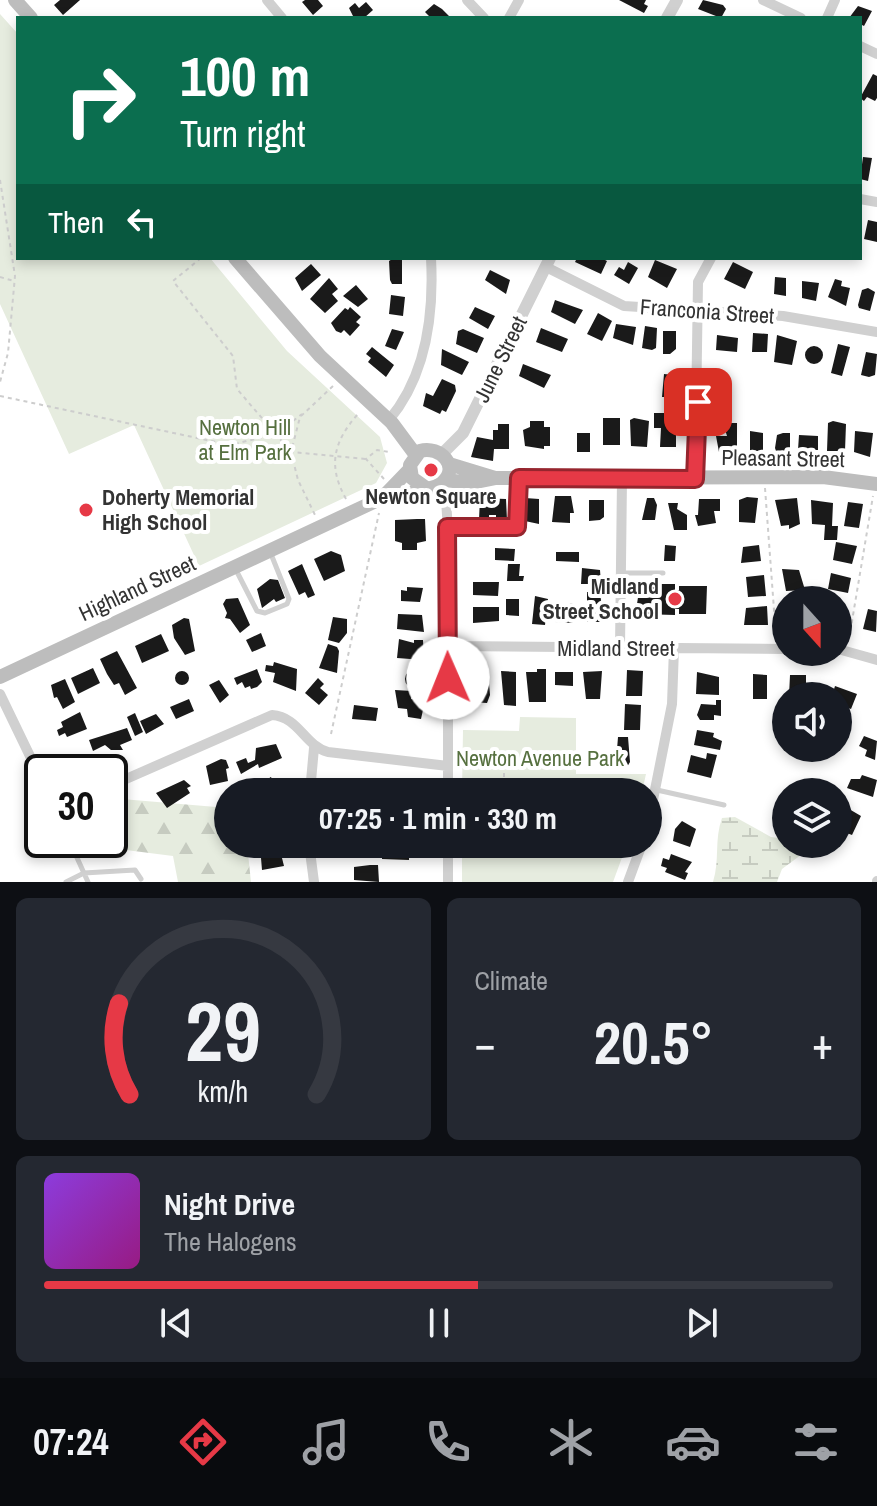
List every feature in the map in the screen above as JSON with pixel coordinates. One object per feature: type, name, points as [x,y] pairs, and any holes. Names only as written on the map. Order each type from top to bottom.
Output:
[{"type":"main road","points":[[15,0],[29,16]]},
{"type":"main road","points":[[237,260],[288,322],[389,420],[415,454]]},
{"type":"main road","points":[[432,449],[446,459],[436,485],[412,478],[409,470],[415,454],[432,449]]},
{"type":"main road","name":"Pleasant Street","points":[[446,459],[496,478]]},
{"type":"main road","name":"Highland Street","points":[[380,506],[409,470]]},
{"type":"main road","name":"Pleasant Street","points":[[436,485],[496,478],[823,477],[875,490]]},
{"type":"main road","name":"Highland Street","points":[[0,677],[269,550],[436,485]]},
{"type":"street","points":[[267,0],[280,16]]},
{"type":"street","points":[[467,0],[482,16]]},
{"type":"street","points":[[763,0],[797,16]]},
{"type":"street","points":[[389,420],[414,380],[429,327],[431,260]]},
{"type":"street","points":[[695,479],[698,282],[710,260]]},
{"type":"street","name":"Franconia Street","points":[[548,262],[624,306],[783,316],[877,332]]},
{"type":"street","name":"June Street","points":[[446,459],[463,433],[548,262]]},
{"type":"street","points":[[620,648],[622,479]]},
{"type":"street","points":[[436,485],[446,499],[448,778]]},
{"type":"street","name":"Midland Street","points":[[447,646],[772,649]]},
{"type":"street","points":[[659,778],[672,704],[674,648]]},
{"type":"street","points":[[852,653],[877,660]]},
{"type":"street","points":[[0,694],[29,754]]},
{"type":"street","points":[[128,778],[265,717],[290,719],[314,748],[343,755],[448,766]]},
{"type":"street","points":[[311,778],[314,748]]},
{"type":"street","points":[[311,858],[314,882]]},
{"type":"street","points":[[448,858],[448,882]]},
{"type":"street","points":[[628,882],[637,858]]},
{"type":"lane","points":[[447,527],[517,527],[519,478]]},
{"type":"lane","points":[[234,566],[260,614],[287,604],[288,594],[269,550]]},
{"type":"lane","points":[[621,573],[663,573]]},
{"type":"lane","points":[[662,791],[724,805]]},
{"type":"lane","points":[[77,858],[88,882]]},
{"type":"lane","points":[[66,882],[84,873],[135,870],[141,879]]},
{"type":"path","points":[[0,180],[14,281],[5,364],[0,382]]},
{"type":"path","points":[[199,260],[173,281],[233,356],[236,363],[234,384],[291,452],[298,480],[315,517]]},
{"type":"path","points":[[0,277],[14,281]]},
{"type":"path","points":[[0,361],[5,364]]},
{"type":"path","points":[[0,396],[230,445],[276,434],[342,377]]},
{"type":"path","points":[[291,452],[302,414]]},
{"type":"path","points":[[347,502],[338,481],[336,457],[342,431],[358,414]]},
{"type":"path","points":[[291,452],[366,459],[377,450],[389,452]]},
{"type":"path","points":[[366,459],[384,480]]},
{"type":"path","points":[[764,479],[773,586]]},
{"type":"path","points":[[852,622],[875,490]]},
{"type":"path","points":[[331,734],[380,506]]},
{"type":"path","points":[[461,768],[504,768],[504,778]]},
{"type":"green space","name":"Newton Hill at Elm Park","points":[[0,14],[16,32],[16,260],[212,260],[287,351],[380,437],[387,463],[376,483],[199,566],[134,425],[69,454],[0,304]]},
{"type":"green space","name":"Newton Avenue Park","points":[[520,717],[576,718],[576,774],[646,774],[645,778],[462,778],[463,730],[519,731]]},
{"type":"green space","points":[[128,800],[214,807],[214,858],[248,858],[251,882],[178,882],[173,856],[128,850]]},
{"type":"green space","points":[[735,817],[772,837],[772,858],[797,858],[782,869],[777,882],[713,882],[722,818]]},
{"type":"green space","points":[[462,858],[622,858],[613,882],[462,882]]},
{"type":"building","points":[[60,0],[80,0],[63,15],[54,5]]},
{"type":"building","points":[[318,0],[323,6],[313,15],[302,2]]},
{"type":"building","points":[[619,0],[646,0],[644,4],[648,6],[644,13]]},
{"type":"building","points":[[703,0],[723,5],[726,9],[722,16],[716,16],[698,9]]},
{"type":"building","points":[[366,2],[373,10],[366,16],[353,16],[349,8],[355,3],[359,8]]},
{"type":"building","points":[[434,4],[449,16],[429,16],[425,12]]},
{"type":"building","points":[[858,6],[872,11],[864,26],[862,16],[850,16]]},
{"type":"building","points":[[873,74],[877,76],[875,101],[867,97],[864,101],[862,94]]},
{"type":"building","points":[[863,157],[872,158],[868,181],[862,180]]},
{"type":"building","points":[[868,220],[877,222],[877,242],[864,239]]},
{"type":"building","points":[[402,260],[402,284],[392,284],[389,261]]},
{"type":"building","points":[[576,260],[607,261],[601,274]]},
{"type":"building","points":[[655,260],[677,269],[667,288],[648,277]]},
{"type":"building","points":[[628,262],[638,268],[629,284],[614,275],[619,267],[624,270]]},
{"type":"building","points":[[733,262],[753,272],[745,289],[724,279]]},
{"type":"building","points":[[311,264],[321,275],[302,291],[295,278]]},
{"type":"building","points":[[490,270],[510,280],[506,294],[485,280]]},
{"type":"building","points":[[775,277],[786,278],[786,296],[774,294]]},
{"type":"building","points":[[329,278],[338,289],[332,294],[338,301],[325,313],[310,299]]},
{"type":"building","points":[[835,279],[842,281],[841,286],[850,288],[846,306],[828,297]]},
{"type":"building","points":[[802,281],[819,283],[816,301],[802,298]]},
{"type":"building","points":[[356,285],[368,299],[358,307],[343,296]]},
{"type":"building","points":[[868,288],[875,292],[870,311],[858,305],[862,290]]},
{"type":"building","points":[[391,295],[405,297],[403,316],[389,314]]},
{"type":"building","points":[[555,300],[583,310],[575,324],[551,312]]},
{"type":"building","points":[[350,307],[361,317],[356,322],[360,325],[350,336],[344,330],[341,333],[336,331],[331,323],[345,308],[348,310]]},
{"type":"building","points":[[475,307],[495,316],[488,329],[469,318]]},
{"type":"building","points":[[598,313],[612,321],[602,341],[587,334]]},
{"type":"building","points":[[616,324],[636,327],[633,345],[613,338]]},
{"type":"building","points":[[645,326],[657,328],[656,348],[652,350],[642,348]]},
{"type":"building","points":[[541,328],[568,339],[562,352],[536,342]]},
{"type":"building","points":[[392,329],[404,332],[396,350],[385,346]]},
{"type":"building","points":[[463,329],[484,338],[477,353],[456,344],[458,331]]},
{"type":"building","points":[[663,331],[676,331],[676,349],[670,354],[663,354]]},
{"type":"building","points":[[753,333],[768,334],[767,352],[752,352]]},
{"type":"building","points":[[717,335],[738,338],[737,352],[716,350]]},
{"type":"building","points":[[777,335],[797,341],[792,365],[774,362]]},
{"type":"building","points":[[838,344],[850,347],[842,376],[831,373]]},
{"type":"building","points":[[814,346],[823,355],[814,364],[805,355]]},
{"type":"building","points":[[372,347],[394,365],[386,377],[368,362],[371,358],[366,354]]},
{"type":"building","points":[[442,349],[469,362],[462,375],[441,365]]},
{"type":"building","points":[[866,352],[877,354],[875,375],[869,377],[861,375]]},
{"type":"building","points":[[523,364],[551,375],[544,388],[519,376]]},
{"type":"building","points":[[664,374],[673,375],[676,380],[676,397],[662,397]]},
{"type":"building","points":[[442,379],[455,385],[456,391],[446,412],[442,410],[440,414],[423,406],[426,393],[433,396]]},
{"type":"building","points":[[654,413],[665,413],[665,424],[676,424],[676,447],[660,447],[661,428],[654,428]]},
{"type":"building","points":[[603,418],[620,418],[620,445],[603,445]]},
{"type":"building","points":[[630,420],[649,421],[647,447],[631,446]]},
{"type":"building","points":[[530,421],[544,421],[544,427],[550,427],[550,446],[544,446],[544,449],[525,446],[523,430],[530,427]]},
{"type":"building","points":[[723,423],[737,423],[737,454],[719,452],[716,436],[727,436]]},
{"type":"building","points":[[828,423],[846,424],[845,451],[827,451]]},
{"type":"building","points":[[498,424],[509,424],[509,449],[494,449],[493,461],[471,457],[477,437],[493,440],[493,430],[498,430]]},
{"type":"building","points":[[750,431],[763,433],[763,451],[750,451]]},
{"type":"building","points":[[855,431],[873,433],[870,457],[854,452]]},
{"type":"building","points":[[577,433],[590,433],[590,452],[577,452]]},
{"type":"building","points":[[790,433],[790,457],[777,454],[775,448],[777,435]]},
{"type":"building","points":[[799,435],[818,436],[818,450],[798,450]]},
{"type":"building","points":[[555,496],[571,496],[574,513],[570,513],[570,523],[552,522]]},
{"type":"building","points":[[480,498],[506,499],[507,520],[496,520],[496,515],[489,515],[489,520],[479,520]]},
{"type":"building","points":[[525,498],[539,499],[539,524],[525,521]]},
{"type":"building","points":[[647,498],[654,498],[657,505],[655,520],[642,520]]},
{"type":"building","points":[[758,498],[755,523],[739,522],[739,500]]},
{"type":"building","points":[[797,498],[800,524],[789,529],[789,525],[781,526],[775,500]]},
{"type":"building","points":[[699,499],[720,499],[720,511],[714,511],[716,523],[698,526],[695,515],[698,515]]},
{"type":"building","points":[[589,500],[604,500],[604,517],[600,520],[589,521]]},
{"type":"building","points":[[811,500],[833,503],[832,526],[838,526],[837,540],[824,540],[825,525],[812,524]]},
{"type":"building","points":[[848,502],[863,504],[859,528],[844,526]]},
{"type":"building","points":[[668,503],[678,503],[677,509],[687,515],[687,530],[674,530]]},
{"type":"building","points":[[425,519],[426,541],[417,543],[417,550],[402,550],[402,543],[395,541],[395,520]]},
{"type":"building","points":[[836,542],[857,546],[852,564],[833,560]]},
{"type":"building","points":[[665,545],[676,546],[675,561],[664,561]]},
{"type":"building","points":[[759,545],[761,561],[741,563],[743,547]]},
{"type":"building","points":[[495,548],[515,549],[514,561],[495,560]]},
{"type":"building","points":[[331,551],[341,555],[345,571],[324,581],[314,559]]},
{"type":"building","points":[[556,552],[579,552],[579,562],[556,561]]},
{"type":"building","points":[[302,564],[315,595],[308,598],[305,592],[299,595],[288,571]]},
{"type":"building","points":[[508,564],[520,564],[519,576],[524,576],[523,581],[507,581]]},
{"type":"building","points":[[582,568],[600,570],[601,584],[581,584]]},
{"type":"building","points":[[782,569],[799,570],[804,586],[785,586]]},
{"type":"building","points":[[831,573],[851,578],[849,586],[829,586]]},
{"type":"building","points":[[764,575],[766,596],[748,597],[746,577]]},
{"type":"building","points":[[270,579],[278,580],[285,598],[276,602],[274,599],[262,608],[257,589]]},
{"type":"building","points":[[473,582],[499,582],[498,596],[473,595]]},
{"type":"building","points":[[640,584],[675,584],[675,590],[679,590],[679,586],[707,586],[706,614],[679,614],[679,609],[675,609],[675,615],[640,614],[640,604],[637,604]]},
{"type":"building","points":[[407,587],[423,588],[420,602],[401,601],[401,590],[407,591]]},
{"type":"building","points":[[587,592],[600,593],[603,615],[600,622],[587,622]]},
{"type":"building","points":[[535,596],[548,599],[545,625],[532,624]]},
{"type":"building","points":[[238,598],[250,625],[240,633],[230,619],[225,618],[227,613],[223,604],[226,599]]},
{"type":"building","points":[[506,599],[519,599],[519,616],[506,615]]},
{"type":"building","points":[[573,603],[573,623],[555,622],[555,608]]},
{"type":"building","points":[[767,606],[768,625],[744,625],[746,608]]},
{"type":"building","points":[[473,607],[499,607],[499,621],[473,623]]},
{"type":"building","points":[[868,609],[877,611],[876,632],[863,629]]},
{"type":"building","points":[[398,614],[422,615],[424,632],[397,629]]},
{"type":"building","points":[[333,617],[347,619],[347,633],[339,643],[328,640]]},
{"type":"building","points":[[184,618],[189,619],[195,651],[185,655],[174,638],[172,625]]},
{"type":"building","points":[[261,633],[266,646],[252,652],[246,640]]},
{"type":"building","points":[[161,634],[169,651],[142,663],[135,646]]},
{"type":"building","points":[[399,639],[414,643],[414,640],[423,640],[424,660],[397,658]]},
{"type":"building","points":[[328,644],[339,651],[337,673],[319,668]]},
{"type":"building","points":[[117,651],[137,688],[125,695],[119,683],[114,685],[100,659]]},
{"type":"building","points":[[274,662],[297,669],[296,691],[273,682],[275,673],[265,671],[266,665],[273,666]]},
{"type":"building","points":[[93,668],[100,683],[78,694],[71,678]]},
{"type":"building","points":[[257,669],[262,682],[257,687],[245,688],[242,682],[237,685],[234,678]]},
{"type":"building","points":[[415,669],[422,672],[425,679],[422,686],[415,689],[408,686],[405,679],[408,672]]},
{"type":"building","points":[[537,669],[546,669],[546,702],[529,702],[526,672],[537,672]]},
{"type":"building","points":[[627,670],[643,671],[642,696],[626,696]]},
{"type":"building","points":[[182,671],[189,678],[182,685],[175,678]]},
{"type":"building","points":[[472,671],[488,671],[490,695],[487,703],[471,702]]},
{"type":"building","points":[[501,671],[516,672],[516,706],[504,705]]},
{"type":"building","points":[[602,671],[600,699],[586,699],[583,672]]},
{"type":"building","points":[[555,672],[573,672],[573,686],[555,685]]},
{"type":"building","points":[[697,672],[719,677],[719,695],[696,694]]},
{"type":"building","points":[[753,674],[767,675],[767,699],[753,699]]},
{"type":"building","points":[[790,675],[806,675],[806,682],[790,682]]},
{"type":"building","points":[[318,678],[324,684],[320,688],[328,695],[319,705],[305,693]]},
{"type":"building","points":[[65,679],[75,702],[63,709],[57,697],[54,698],[51,685]]},
{"type":"building","points":[[219,680],[229,695],[220,703],[209,685]]},
{"type":"building","points":[[395,690],[412,691],[411,699],[425,701],[421,719],[408,717],[407,709],[398,708]]},
{"type":"building","points":[[189,699],[194,711],[176,719],[170,707]]},
{"type":"building","points":[[716,700],[721,700],[721,716],[714,715],[714,720],[700,720],[697,715],[701,704],[716,705]]},
{"type":"building","points":[[625,704],[641,705],[640,730],[624,730]]},
{"type":"building","points":[[354,705],[378,708],[376,721],[352,719]]},
{"type":"building","points":[[80,712],[87,729],[67,737],[65,733],[59,736],[57,730],[63,727],[61,722]]},
{"type":"building","points":[[135,713],[143,732],[135,736],[127,717]]},
{"type":"building","points":[[156,714],[164,724],[146,734],[140,721]]},
{"type":"building","points":[[127,728],[132,740],[120,745],[123,750],[111,750],[105,745],[93,751],[89,740]]},
{"type":"building","points":[[697,730],[714,733],[713,737],[722,741],[720,750],[694,745]]},
{"type":"building","points":[[864,736],[877,741],[875,760],[865,756],[867,750],[859,746]]},
{"type":"building","points":[[618,737],[628,737],[630,762],[627,767],[619,767],[616,762]]},
{"type":"building","points":[[276,744],[282,758],[259,768],[258,764],[241,774],[236,762],[246,758],[248,763],[255,760],[256,748]]},
{"type":"building","points":[[707,753],[717,755],[711,778],[687,772],[691,755],[706,759]]},
{"type":"building","points":[[226,760],[228,778],[214,778],[214,784],[210,785],[206,766]]},
{"type":"building","points":[[862,775],[877,780],[873,797],[852,790],[852,779],[860,779]]},
{"type":"building","points":[[184,780],[191,786],[187,788],[190,793],[167,808],[156,793]]},
{"type":"building","points":[[852,811],[861,816],[852,835]]},
{"type":"building","points":[[682,821],[696,829],[690,847],[673,841],[675,829]]},
{"type":"building","points":[[671,854],[692,862],[685,872],[688,873],[685,880],[665,872],[667,868],[661,866],[663,858],[669,860]]},
{"type":"building","points":[[261,858],[282,858],[284,866],[262,870]]},
{"type":"building","points":[[409,858],[409,860],[382,859]]},
{"type":"building","points":[[378,865],[379,882],[354,880],[354,867]]},
{"type":"place","name":"Newton Square","points":[[431,470]]},
{"type":"place","name":"Doherty Memorial High School","points":[[86,510]]},
{"type":"place","name":"Midland Street School","points":[[675,599]]},
{"type":"route","points":[[448,678],[447,527],[517,527],[519,478],[695,479],[698,402]]}]
